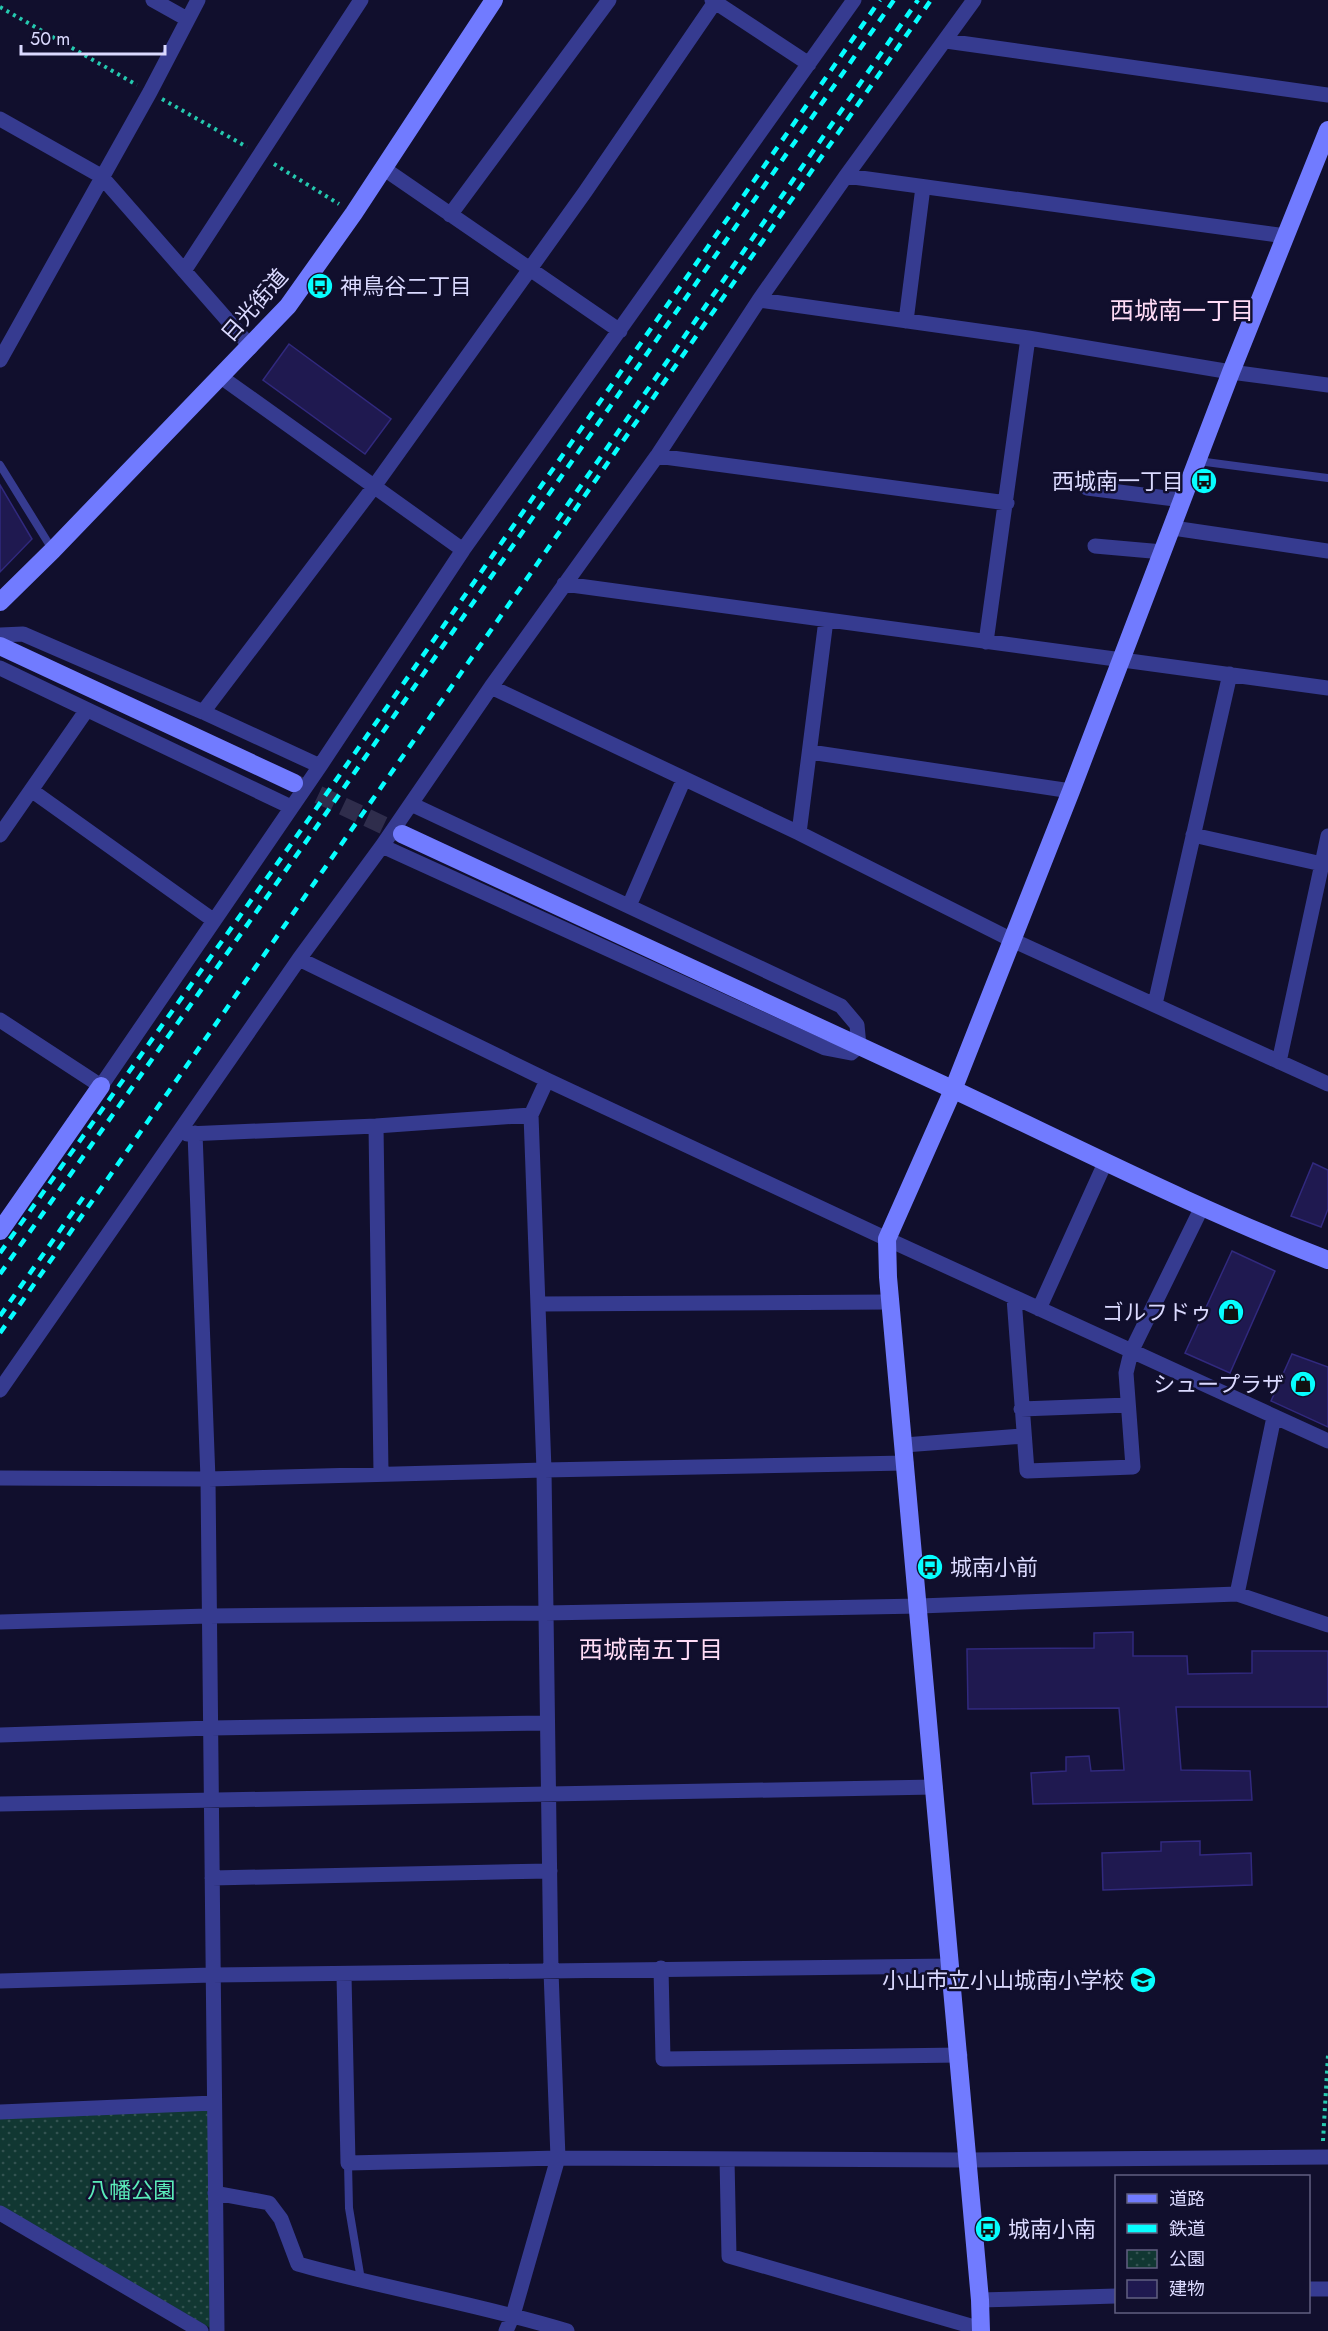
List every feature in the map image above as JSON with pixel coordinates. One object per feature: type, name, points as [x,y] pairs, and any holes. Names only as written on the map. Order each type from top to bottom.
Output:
[{"type":"street","points":[[153,0],[187,19]]},
{"type":"street","points":[[0,360],[150,92],[198,0]]},
{"type":"street","points":[[184,271],[361,0]]},
{"type":"street","name":"日光街道","points":[[0,602],[251,347],[288,306],[354,213],[494,0]]},
{"type":"street","points":[[450,215],[609,0]]},
{"type":"street","points":[[0,1231],[320,766],[463,549],[854,0]]},
{"type":"street","points":[[0,1390],[299,959],[382,846],[491,687],[657,456],[759,300],[974,0]]},
{"type":"street","points":[[203,712],[374,488],[530,270],[715,1],[809,64]]},
{"type":"street","points":[[946,41],[1328,95]]},
{"type":"street","points":[[0,119],[101,176],[251,347]]},
{"type":"street","points":[[727,2159],[729,2256],[981,2330],[960,2055],[890,1302],[887,1239],[953,1090],[1328,130]]},
{"type":"street","points":[[383,168],[620,331]]},
{"type":"street","points":[[846,176],[1286,236]]},
{"type":"street","points":[[906,321],[923,187]]},
{"type":"street","points":[[759,300],[1028,338],[1232,372],[1328,385]]},
{"type":"street","points":[[986,642],[1028,338]]},
{"type":"street","points":[[221,377],[374,488],[463,549]]},
{"type":"street","points":[[657,456],[1007,503]]},
{"type":"street","points":[[1087,488],[1183,500]]},
{"type":"street","points":[[1173,528],[1328,551]]},
{"type":"street","points":[[1095,546],[1163,552]]},
{"type":"street","points":[[564,584],[1328,688]]},
{"type":"street","points":[[799,833],[826,620]]},
{"type":"street","points":[[0,635],[23,634],[203,712],[320,766]]},
{"type":"street","points":[[0,646],[294,783]]},
{"type":"street","points":[[0,668],[291,807]]},
{"type":"street","points":[[1155,1004],[1230,674]]},
{"type":"street","points":[[491,687],[799,833],[1012,940],[1328,1084]]},
{"type":"street","points":[[0,835],[86,711]]},
{"type":"street","points":[[810,752],[1071,791]]},
{"type":"street","points":[[629,906],[684,778]]},
{"type":"street","points":[[31,790],[213,920]]},
{"type":"street","points":[[411,804],[841,1006],[857,1025],[859,1046]]},
{"type":"street","points":[[402,834],[1105,1163],[1283,1243],[1328,1260]]},
{"type":"street","points":[[1193,835],[1322,864]]},
{"type":"street","points":[[1279,1062],[1328,836]]},
{"type":"street","points":[[382,846],[825,1048],[851,1053],[859,1046]]},
{"type":"street","points":[[299,959],[547,1080],[1014,1298],[1328,1441]]},
{"type":"street","points":[[0,1020],[101,1086]]},
{"type":"street","points":[[506,2331],[513,2315],[558,2158],[551,1971],[540,1304],[531,1115],[547,1080]]},
{"type":"street","points":[[177,1134],[376,1126],[531,1115]]},
{"type":"street","points":[[376,1126],[381,1473]]},
{"type":"street","points":[[195,1133],[208,1479],[217,2331]]},
{"type":"street","points":[[1039,1309],[1105,1163]]},
{"type":"street","points":[[1014,1298],[1027,1471],[1133,1467],[1126,1373],[1131,1352],[1202,1207]]},
{"type":"street","points":[[540,1304],[890,1302]]},
{"type":"street","points":[[1021,1409],[1128,1405]]},
{"type":"street","points":[[1237,1594],[1274,1418]]},
{"type":"street","points":[[0,1478],[208,1479],[544,1470],[905,1454],[1023,1436]]},
{"type":"street","points":[[0,1622],[208,1616],[920,1606],[1237,1594],[1328,1625]]},
{"type":"street","points":[[0,1735],[211,1728],[547,1724]]},
{"type":"street","points":[[0,1804],[548,1796],[935,1787]]},
{"type":"street","points":[[212,1878],[550,1871]]},
{"type":"street","points":[[0,1981],[212,1975],[951,1966]]},
{"type":"street","points":[[661,1968],[663,2059],[960,2055]]},
{"type":"street","points":[[344,1975],[348,2163],[558,2158],[969,2160],[1325,2157]]},
{"type":"street","points":[[0,2112],[214,2103]]},
{"type":"street","points":[[215,2193],[269,2203],[281,2219],[298,2264],[361,2282],[513,2315],[567,2331]]},
{"type":"street","points":[[0,2213],[201,2331]]},
{"type":"street","points":[[1310,2289],[1328,2289]]},
{"type":"street","points":[[980,2300],[1115,2296]]},
{"type":"lane","points":[[1198,461],[1328,478]]},
{"type":"lane","points":[[0,465],[53,550]]},
{"type":"lane","points":[[348,2163],[349,2208],[361,2282]]},
{"type":"path","points":[[0,7],[261,155],[354,213]]},
{"type":"path","points":[[1325,2157],[1328,2055]]},
{"type":"green space","name":"八幡公園","points":[[208,2107],[212,2329],[0,2206],[0,2118]]},
{"type":"building","points":[[289,344],[391,419],[365,454],[263,380]]},
{"type":"building","points":[[0,485],[32,539],[0,572]]},
{"type":"building","points":[[1313,1163],[1328,1170],[1328,1209],[1321,1227],[1291,1216]]},
{"type":"building","name":"ゴルフドゥ","points":[[1232,1251],[1275,1271],[1230,1373],[1185,1353]]},
{"type":"building","name":"シュープラザ","points":[[1292,1354],[1328,1367],[1328,1427],[1271,1401]]},
{"type":"building","points":[[1133,1632],[1133,1656],[1187,1656],[1188,1674],[1252,1673],[1252,1651],[1328,1651],[1328,1707],[1176,1707],[1181,1770],[1250,1771],[1252,1800],[1033,1804],[1031,1773],[1066,1771],[1066,1757],[1089,1756],[1091,1771],[1124,1770],[1119,1708],[968,1709],[967,1649],[1094,1648],[1094,1633]]},
{"type":"building","points":[[1200,1841],[1200,1855],[1251,1853],[1252,1885],[1103,1890],[1102,1853],[1161,1851],[1161,1842]]},
{"type":"tunnel","points":[[294,783],[402,834]]},
{"type":"railway","points":[[0,1253],[311,816],[880,0]]},
{"type":"railway","points":[[0,1274],[320,822],[894,0]]},
{"type":"railway","points":[[557,520],[918,0]]},
{"type":"railway","points":[[0,1333],[931,0]]},
{"type":"railway","points":[[0,1316],[84,1196]]},
{"type":"place","name":"神鳥谷二丁目","points":[[320,286]]},
{"type":"place","name":"西城南一丁目","points":[[1204,481]]},
{"type":"place","name":"ゴルフドゥ","points":[[1231,1312]]},
{"type":"place","name":"シュープラザ","points":[[1303,1384]]},
{"type":"place","name":"城南小前","points":[[930,1567]]},
{"type":"place","name":"小山市立小山城南小学校","points":[[1143,1980]]},
{"type":"place","name":"城南小南","points":[[988,2229]]},
{"type":"district","name":"西城南一丁目","points":[[1182,311]]},
{"type":"district","name":"西城南五丁目","points":[[651,1650]]}]
